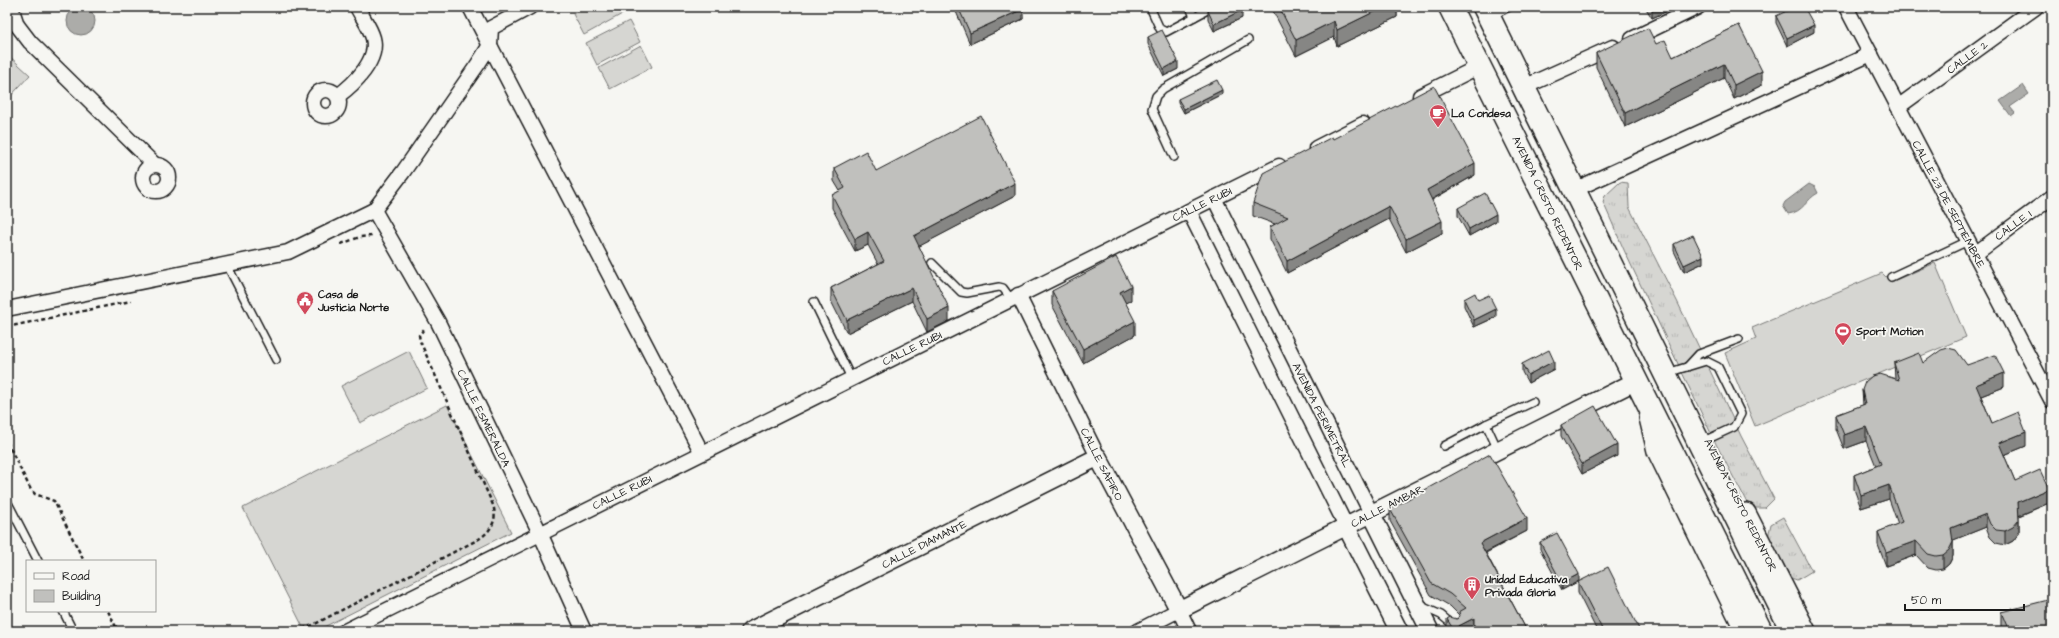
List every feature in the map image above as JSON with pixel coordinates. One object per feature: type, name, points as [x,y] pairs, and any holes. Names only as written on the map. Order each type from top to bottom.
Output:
[{"type":"highway","name":"AVENIDA CRISTO REDENTOR","points":[[1450,7],[1761,631]]},
{"type":"highway","name":"AVENIDA CRISTO REDENTOR","points":[[1486,12],[1667,378],[1705,444],[1792,631]]},
{"type":"main road","name":"AVENIDA CRISTO REDENTOR","points":[[1641,390],[1657,451],[1745,631]]},
{"type":"main road","name":"AVENIDA CRISTO REDENTOR","points":[[1705,444],[1806,631]]},
{"type":"street","points":[[11,7],[17,25],[30,42],[154,164]]},
{"type":"street","points":[[338,96],[370,64],[374,52],[373,38],[357,7]]},
{"type":"street","points":[[470,7],[702,453]]},
{"type":"street","points":[[7,309],[288,252],[374,210],[403,172],[490,45],[491,28],[530,7]]},
{"type":"street","points":[[1524,87],[1698,7]]},
{"type":"street","name":"CALLE 2","points":[[1898,107],[2036,7]]},
{"type":"street","name":"CALLE 23 DE SEPTIEMBRE","points":[[1849,8],[1898,107],[2052,401]]},
{"type":"street","points":[[1574,190],[1871,54]]},
{"type":"street","points":[[1410,101],[1480,66]]},
{"type":"street","points":[[1305,153],[1375,118]]},
{"type":"street","name":"CALLE RUBI","points":[[345,631],[1291,160]]},
{"type":"street","name":"CALLE 1","points":[[1975,254],[2052,197]]},
{"type":"street","name":"AVENIDA PERIMETRAL","points":[[1214,198],[1430,631]]},
{"type":"street","name":"CALLE ESMERALDA","points":[[374,210],[438,322],[540,533],[584,631]]},
{"type":"street","points":[[1189,211],[1399,631]]},
{"type":"street","name":"CALLE SAFIRO","points":[[1014,297],[1189,631]]},
{"type":"street","name":"CALLE AMBAR","points":[[1138,631],[1498,450],[1641,390]]},
{"type":"street","name":"CALLE DIAMANTE","points":[[750,631],[1098,457]]},
{"type":"lane","points":[[1150,7],[1163,31],[1166,32],[1214,7]]},
{"type":"lane","points":[[1190,7],[1194,17]]},
{"type":"lane","points":[[1486,12],[1509,7]]},
{"type":"lane","points":[[1174,157],[1152,109],[1156,96],[1163,89],[1248,40]]},
{"type":"lane","points":[[1891,278],[1968,241]]},
{"type":"lane","points":[[932,263],[961,292],[967,293],[999,286],[1014,297]]},
{"type":"lane","points":[[227,265],[276,360]]},
{"type":"lane","points":[[814,302],[851,378]]},
{"type":"lane","points":[[1687,367],[1699,354],[1739,339]]},
{"type":"lane","points":[[1667,378],[1687,367],[1706,361],[1718,367],[1741,414],[1734,427],[1705,444]]},
{"type":"lane","points":[[1444,446],[1533,402]]},
{"type":"lane","points":[[1486,424],[1498,450]]},
{"type":"lane","points":[[7,501],[37,560]]},
{"type":"lane","points":[[1417,604],[1441,615],[1454,627]]},
{"type":"lane","points":[[64,612],[73,631]]},
{"type":"path","points":[[296,631],[313,626],[472,543],[491,528],[494,516],[493,505],[420,341],[419,335],[426,328]]},
{"type":"path","points":[[7,442],[31,490],[54,501],[84,560]]},
{"type":"path","points":[[108,612],[118,631]]},
{"type":"path","points":[[277,631],[284,631]]},
{"type":"green space","points":[[585,7],[621,7],[624,13],[584,35],[573,14]]},
{"type":"green space","points":[[629,21],[640,42],[597,65],[586,43]]},
{"type":"green space","points":[[641,45],[652,67],[610,89],[599,68]]},
{"type":"green space","points":[[7,54],[30,75],[7,100]]},
{"type":"green space","points":[[1620,182],[1628,183],[1629,207],[1677,301],[1741,436],[1774,499],[1765,508],[1754,508],[1747,503],[1716,444],[1624,250],[1603,202],[1605,196]]},
{"type":"green space","name":"Sport Motion","points":[[1935,263],[1966,337],[1755,426],[1725,353],[1756,339],[1752,328],[1882,273],[1891,282]]},
{"type":"green space","points":[[409,351],[427,388],[360,423],[341,386]]},
{"type":"green space","points":[[447,405],[511,532],[316,631],[305,631],[243,508]]},
{"type":"green space","points":[[1783,517],[1812,571],[1797,580],[1784,573],[1778,562],[1772,543],[1768,537],[1771,524]]},
{"type":"shaded area","points":[[81,7],[91,11],[95,21],[91,31],[81,35],[71,31],[67,21],[71,11]]},
{"type":"shaded area","points":[[2023,85],[2029,94],[2010,107],[2015,113],[2011,116],[2000,101]]},
{"type":"shaded area","points":[[1809,184],[1815,187],[1818,193],[1798,211],[1788,214],[1783,206],[1785,202]]},
{"type":"building","points":[[958,7],[1022,7],[1023,9],[970,33]]},
{"type":"building","points":[[1217,7],[1240,7],[1242,10],[1214,24],[1208,11]]},
{"type":"building","points":[[1279,7],[1384,7],[1337,30],[1334,21],[1296,40]]},
{"type":"building","points":[[1795,7],[1804,7],[1814,25],[1787,38],[1776,16]]},
{"type":"building","points":[[1739,25],[1762,71],[1734,85],[1724,64],[1625,113],[1596,53],[1648,28],[1656,44],[1665,40],[1673,57]]},
{"type":"building","points":[[1162,30],[1178,61],[1164,69],[1148,37]]},
{"type":"building","points":[[1217,80],[1222,90],[1184,109],[1178,99]]},
{"type":"building","points":[[1434,86],[1475,163],[1427,190],[1442,221],[1406,239],[1389,206],[1287,261],[1270,227],[1288,217],[1253,203],[1263,173],[1332,137],[1333,139]]},
{"type":"building","points":[[981,116],[1015,183],[914,236],[949,308],[927,319],[912,288],[847,320],[831,288],[884,261],[868,232],[855,239],[832,195],[845,188],[834,168],[866,151],[876,171]]},
{"type":"building","points":[[1485,193],[1496,214],[1469,229],[1458,208]]},
{"type":"building","points":[[1693,235],[1703,256],[1684,265],[1674,244]]},
{"type":"building","points":[[1116,257],[1131,286],[1120,292],[1135,321],[1083,349],[1052,291]]},
{"type":"building","points":[[1475,293],[1478,300],[1489,295],[1496,309],[1474,320],[1464,299]]},
{"type":"building","points":[[1948,348],[1956,350],[1967,365],[1995,355],[2004,373],[1976,385],[1992,423],[2018,412],[2026,432],[1999,443],[2015,481],[2040,470],[2049,489],[2018,502],[2019,520],[2013,527],[2005,531],[1996,530],[1990,524],[1986,514],[1951,528],[1953,542],[1949,550],[1943,555],[1936,556],[1928,554],[1916,541],[1886,552],[1878,532],[1902,522],[1889,485],[1861,495],[1854,475],[1881,464],[1866,427],[1844,435],[1836,415],[1865,404],[1862,390],[1865,382],[1872,376],[1880,374],[1899,380],[1894,363],[1919,353],[1923,363],[1941,350]]},
{"type":"building","points":[[1549,350],[1554,361],[1528,375],[1522,364]]},
{"type":"building","points":[[1595,406],[1617,445],[1582,464],[1561,425]]},
{"type":"building","points":[[1490,454],[1527,518],[1480,543],[1527,631],[1474,631],[1474,618],[1453,629],[1447,619],[1450,617],[1457,619],[1460,616],[1459,612],[1466,608],[1450,594],[1431,583],[1390,509]]},
{"type":"building","points":[[1557,533],[1579,574],[1562,583],[1540,542]]},
{"type":"building","points":[[1608,567],[1640,631],[1603,631],[1578,582]]},
{"type":"building","points":[[2052,599],[2052,631],[2009,631],[2001,612]]},
{"type":"place","name":"La Condesa","points":[[1438,128]]},
{"type":"place","name":"Casa de Justicia Norte","points":[[305,315]]},
{"type":"place","name":"Sport Motion","points":[[1843,346]]},
{"type":"place","name":"Unidad Educativa Privada Gloria","points":[[1472,600]]}]
